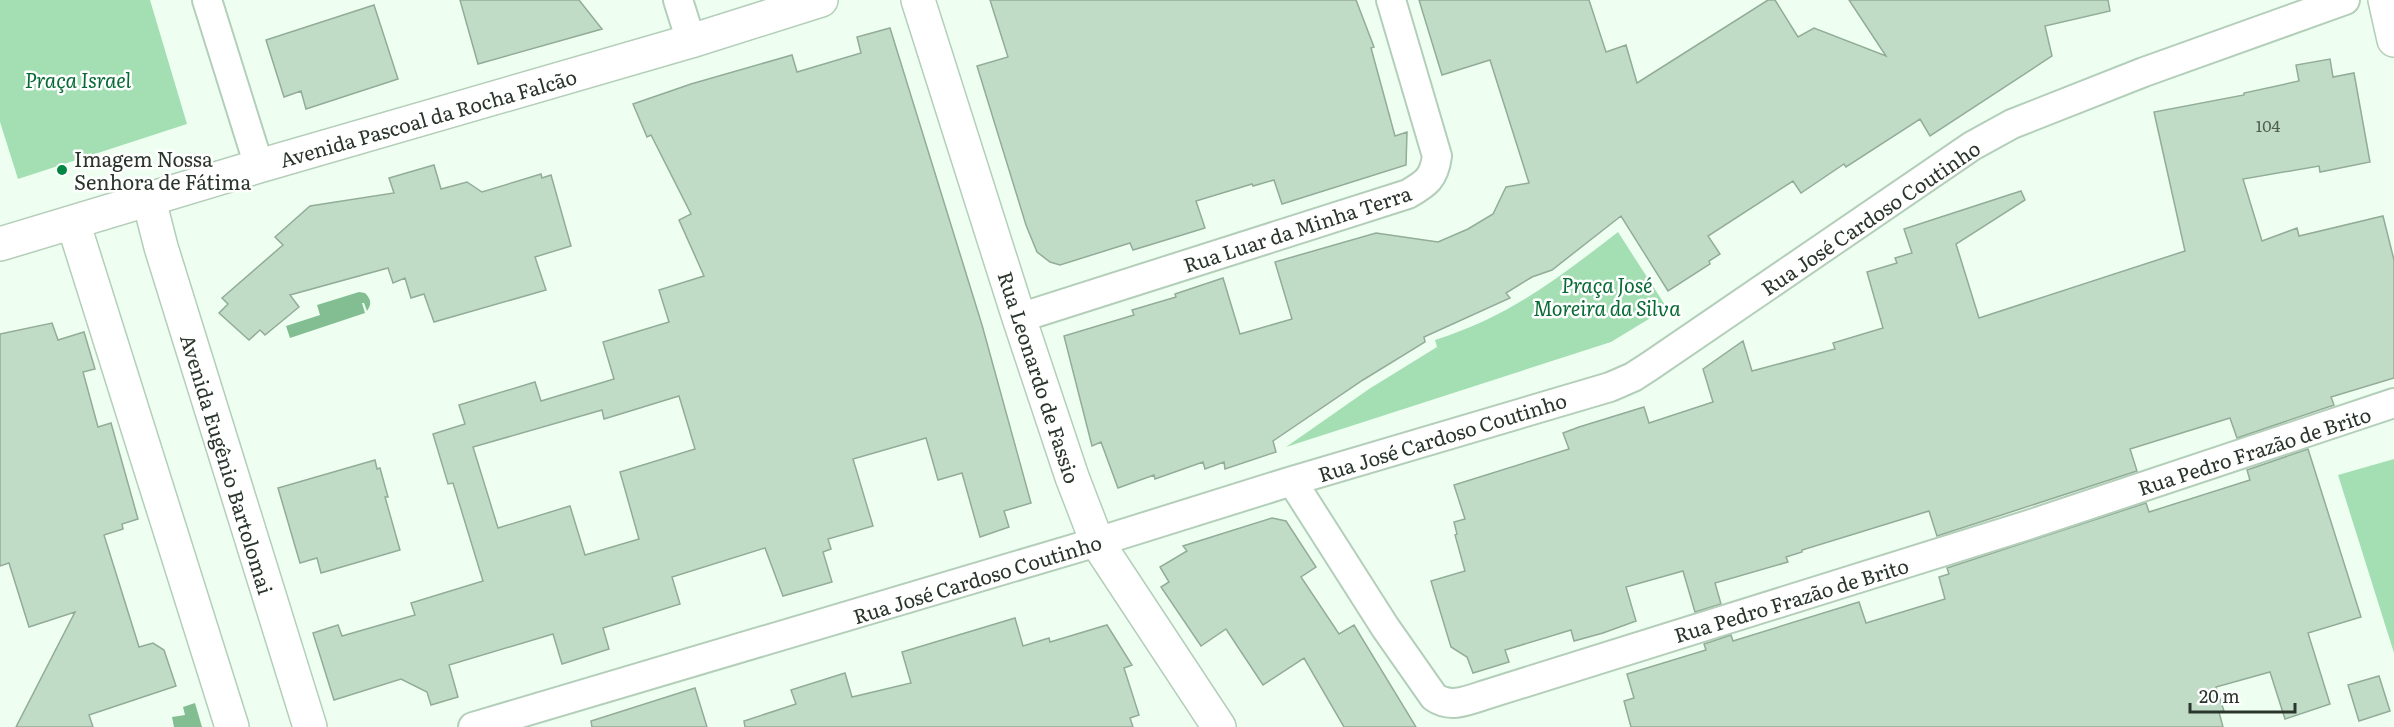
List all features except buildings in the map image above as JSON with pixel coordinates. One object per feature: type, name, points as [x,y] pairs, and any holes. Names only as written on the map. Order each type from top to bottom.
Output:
[{"type":"street","points":[[207,0],[259,166]]},
{"type":"street","points":[[678,0],[691,41]]},
{"type":"street","name":"Avenida Pascoal da Rocha Falcão","points":[[0,244],[259,166],[691,41],[821,0]]},
{"type":"street","name":"Rua Leonardo de Fassio","points":[[918,0],[1019,318],[1072,477],[1097,542],[1219,727]]},
{"type":"street","name":"Rua Luar da Minha Terra","points":[[1019,318],[1408,194],[1421,186],[1434,172],[1437,156],[1391,0]]},
{"type":"street","name":"Rua José Cardoso Coutinho","points":[[473,727],[1610,387],[1633,377],[1972,146],[2012,123],[2144,72],[2345,0]]},
{"type":"street","points":[[2385,0],[2394,40]]},
{"type":"street","name":"Avenida Eugênio Bartolomai","points":[[149,200],[161,247],[310,727]]},
{"type":"street","points":[[73,222],[232,727]]},
{"type":"street","name":"Rua Pedro Frazão de Brito","points":[[1292,481],[1385,627],[1428,689],[1442,703],[1450,704],[2031,524],[2394,404]]},
{"type":"green space","name":"Praça Israel","points":[[0,0],[150,0],[187,124],[18,179],[0,122]]},
{"type":"green space","name":"Praça José Moreira da Silva","points":[[1618,232],[1667,308],[1611,342],[1286,447],[1369,389],[1437,347],[1435,340],[1487,320],[1510,308],[1532,295]]},
{"type":"green space","points":[[2394,459],[2394,653],[2338,475]]},
{"type":"shaded area","points":[[359,292],[365,293],[370,299],[367,311],[362,303],[365,313],[290,338],[286,326],[320,315],[317,305]]},
{"type":"shaded area","points":[[195,703],[202,727],[174,727],[172,717],[185,715],[183,707]]},
{"type":"place","name":"Imagem Nossa Senhora de Fátima","points":[[62,170]]}]
